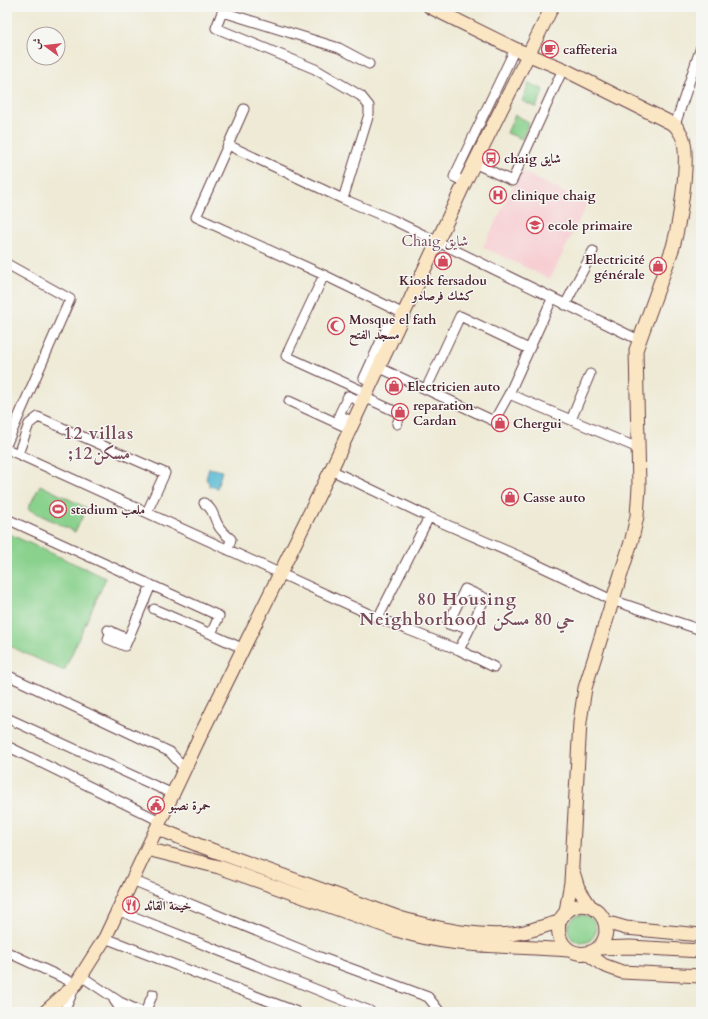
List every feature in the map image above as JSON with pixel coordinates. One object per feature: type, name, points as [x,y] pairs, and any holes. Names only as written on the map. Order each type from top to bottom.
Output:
[{"type":"main road","points":[[430,7],[515,49],[563,69],[675,125],[682,136],[685,162],[678,230],[636,350],[639,487],[637,516],[632,539],[585,688],[580,722],[569,896],[558,930],[559,937],[568,950]]},
{"type":"main road","points":[[45,1012],[79,980],[104,938],[331,470],[474,163],[552,7]]},
{"type":"main road","points":[[158,824],[176,837],[247,863],[403,918],[428,926],[455,932],[507,934],[522,932],[562,916],[577,906],[590,906]]},
{"type":"main road","points":[[147,849],[219,867],[397,930],[426,938],[474,945],[568,950],[574,952],[630,947],[701,951]]},
{"type":"main road","points":[[572,867],[578,888],[590,906],[600,913],[605,922],[605,937],[592,950]]},
{"type":"main road","points":[[605,922],[626,928],[701,935]]},
{"type":"main road","points":[[592,950],[603,965],[622,972],[701,976]]},
{"type":"street","points":[[343,199],[369,114],[369,106],[361,96],[315,69],[216,28],[223,9],[339,48],[369,64]]},
{"type":"street","points":[[675,125],[701,47]]},
{"type":"street","points":[[465,182],[454,177],[515,49]]},
{"type":"street","points":[[474,163],[512,181],[563,69]]},
{"type":"street","points":[[244,109],[196,217],[324,275],[404,314]]},
{"type":"street","points":[[228,145],[343,199],[393,220],[552,299],[639,340]]},
{"type":"street","points":[[565,305],[593,251]]},
{"type":"street","points":[[7,264],[70,299],[7,442]]},
{"type":"street","points":[[324,275],[286,356],[366,394],[401,414],[397,424]]},
{"type":"street","points":[[378,367],[494,421],[509,394],[552,299]]},
{"type":"street","points":[[426,389],[460,316],[529,349]]},
{"type":"street","points":[[366,394],[364,378],[388,325],[397,329]]},
{"type":"street","points":[[571,420],[590,374]]},
{"type":"street","points":[[509,394],[638,448]]},
{"type":"street","points":[[289,401],[351,425]]},
{"type":"street","points":[[18,454],[30,424],[38,417],[165,473],[146,512]]},
{"type":"street","points":[[7,449],[378,618],[459,650],[494,666]]},
{"type":"street","points":[[331,470],[429,517],[521,557],[612,600],[701,630]]},
{"type":"street","points":[[204,504],[210,507],[218,526],[231,539],[228,550]]},
{"type":"street","points":[[378,618],[429,517]]},
{"type":"street","points":[[7,519],[219,616],[211,634]]},
{"type":"street","points":[[110,631],[125,638],[128,622],[134,625],[151,585]]},
{"type":"street","points":[[459,650],[484,598],[466,589],[448,624],[454,626],[455,623],[469,629]]},
{"type":"street","points":[[137,593],[146,597]]},
{"type":"street","points":[[154,609],[244,649]]},
{"type":"street","points":[[7,675],[170,752],[185,769]]},
{"type":"street","points":[[7,718],[173,794]]},
{"type":"street","points":[[7,746],[158,824]]},
{"type":"street","points":[[132,880],[317,956],[428,997],[440,1012]]},
{"type":"street","points":[[117,910],[370,1011]]},
{"type":"street","points":[[104,938],[297,1012]]},
{"type":"street","points":[[7,952],[79,980],[111,995],[120,1002],[144,1012],[153,994]]},
{"type":"street","points":[[64,1012],[79,980]]},
{"type":"street","points":[[111,995],[124,1012]]},
{"type":"shaded area","name":"ecole primaire","points":[[521,171],[587,204],[550,279],[483,247]]},
{"type":"green space","points":[[529,83],[544,90],[536,107],[522,101]]},
{"type":"green space","points":[[515,115],[529,122],[522,139],[507,133]]},
{"type":"green space","name":"stadium ملعب","points":[[40,485],[87,508],[75,532],[28,509]]},
{"type":"green space","points":[[7,533],[106,578],[64,671],[7,645]]},
{"type":"green space","points":[[582,915],[592,919],[596,929],[592,939],[582,943],[572,939],[568,929],[572,919]]},
{"type":"water","points":[[209,468],[222,471],[217,488],[209,486],[206,479]]},
{"type":"place","name":"caffeteria","points":[[550,49]]},
{"type":"place","name":"chaig شايق","points":[[491,158]]},
{"type":"place","name":"clinique chaig","points":[[498,195]]},
{"type":"place","name":"ecole primaire","points":[[535,225]]},
{"type":"place","name":"Kiosk fersadou كشك فرصادو","points":[[443,261]]},
{"type":"place","name":"Electricité générale","points":[[658,266]]},
{"type":"place","name":"Mosque el fath مسجد الفتح","points":[[336,326]]},
{"type":"place","name":"Electricien auto","points":[[394,386]]},
{"type":"place","name":"reparation Cardan","points":[[400,412]]},
{"type":"place","name":"Chergui","points":[[500,423]]},
{"type":"place","name":"Casse auto","points":[[510,497]]},
{"type":"place","name":"stadium ملعب","points":[[58,509]]},
{"type":"place","name":"حمرة نصبو","points":[[156,805]]},
{"type":"place","name":"خيمة القائد","points":[[131,905]]},
{"type":"district","name":"Chaig شايق","points":[[435,241]]},
{"type":"district","name":"12 villas ;12مسكن","points":[[99,443]]},
{"type":"district","name":"80 Housing Neighborhood حي 80 مسكن","points":[[467,609]]}]
